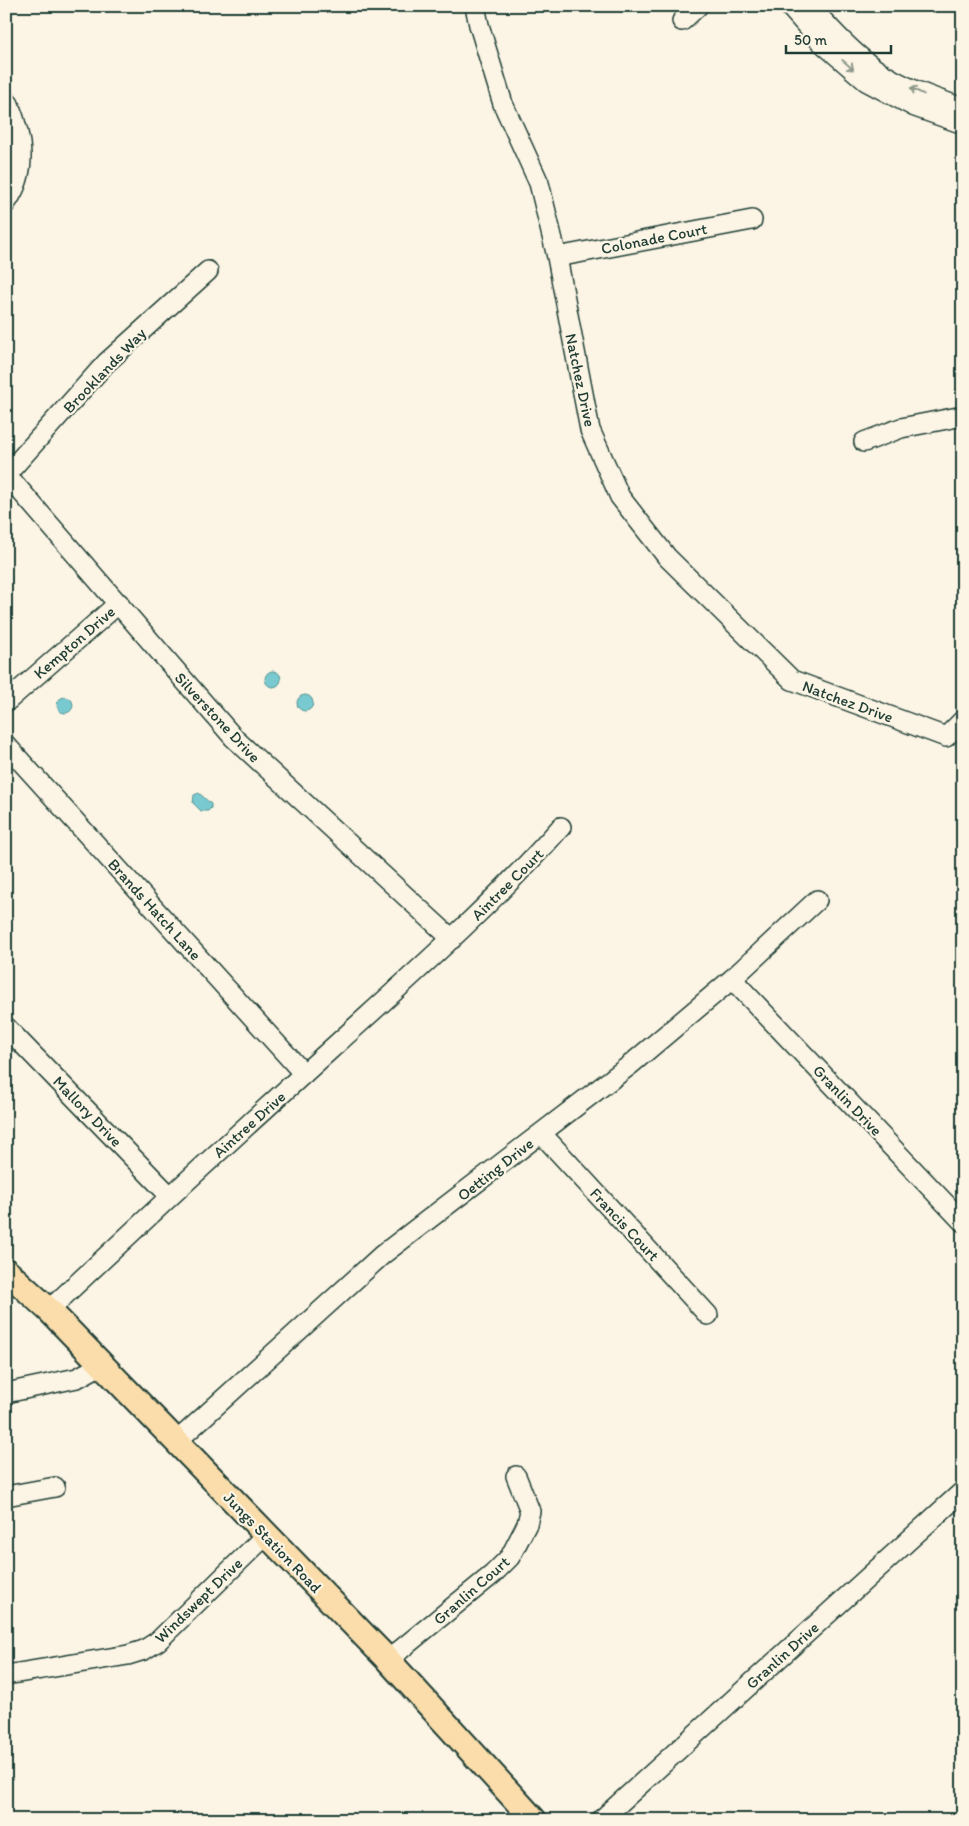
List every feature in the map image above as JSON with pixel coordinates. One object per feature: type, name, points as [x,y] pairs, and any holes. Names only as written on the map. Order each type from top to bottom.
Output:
[{"type":"main road","name":"Jungs Station Road","points":[[6,1271],[48,1310],[388,1660],[534,1820]]},
{"type":"street","name":"Natchez Drive","points":[[475,6],[503,104],[539,183],[557,257],[590,430],[620,497],[661,549],[792,680],[946,737],[963,720]]},
{"type":"street","points":[[682,21],[698,6]]},
{"type":"street","points":[[789,6],[820,41],[866,81],[915,107],[963,124]]},
{"type":"street","points":[[810,6],[831,30],[874,69],[921,94],[963,108]]},
{"type":"street","points":[[6,101],[9,104],[18,128],[22,148],[19,174],[6,203]]},
{"type":"street","name":"Colonade Court","points":[[557,257],[752,220]]},
{"type":"street","name":"Brooklands Way","points":[[6,474],[106,363],[208,270]]},
{"type":"street","points":[[864,442],[901,428],[963,416]]},
{"type":"street","name":"Silverstone Drive","points":[[6,474],[234,738],[452,940]]},
{"type":"street","name":"Kempton Drive","points":[[6,702],[119,603]]},
{"type":"street","name":"Brands Hatch Lane","points":[[6,745],[304,1074]]},
{"type":"street","name":"Aintree Court","points":[[452,940],[526,867],[561,827]]},
{"type":"street","name":"Oetting Drive","points":[[176,1442],[382,1256],[630,1065],[732,979],[817,900]]},
{"type":"street","name":"Aintree Drive","points":[[48,1310],[170,1196],[452,940]]},
{"type":"street","name":"Granlin Drive","points":[[732,979],[963,1222]]},
{"type":"street","name":"Mallory Drive","points":[[6,1027],[170,1196]]},
{"type":"street","name":"Francis Court","points":[[541,1133],[708,1315]]},
{"type":"street","points":[[6,1393],[77,1378],[101,1365]]},
{"type":"street","name":"Granlin Court","points":[[388,1660],[493,1574],[510,1557],[527,1524],[530,1511],[516,1476]]},
{"type":"street","points":[[6,1496],[55,1487]]},
{"type":"street","name":"Granlin Drive","points":[[601,1820],[963,1491]]},
{"type":"street","name":"Windswept Drive","points":[[6,1675],[144,1650],[158,1641],[266,1535]]},
{"type":"water","points":[[273,671],[279,673],[281,679],[279,685],[273,687],[267,685],[265,679],[267,673]]},
{"type":"water","points":[[302,695],[308,695],[313,700],[311,709],[302,711],[297,706],[297,700]]},
{"type":"water","points":[[62,697],[68,697],[73,702],[71,711],[62,713],[57,708],[57,702]]},
{"type":"water","points":[[199,793],[211,804],[211,808],[208,811],[201,811],[193,803],[194,795]]}]
